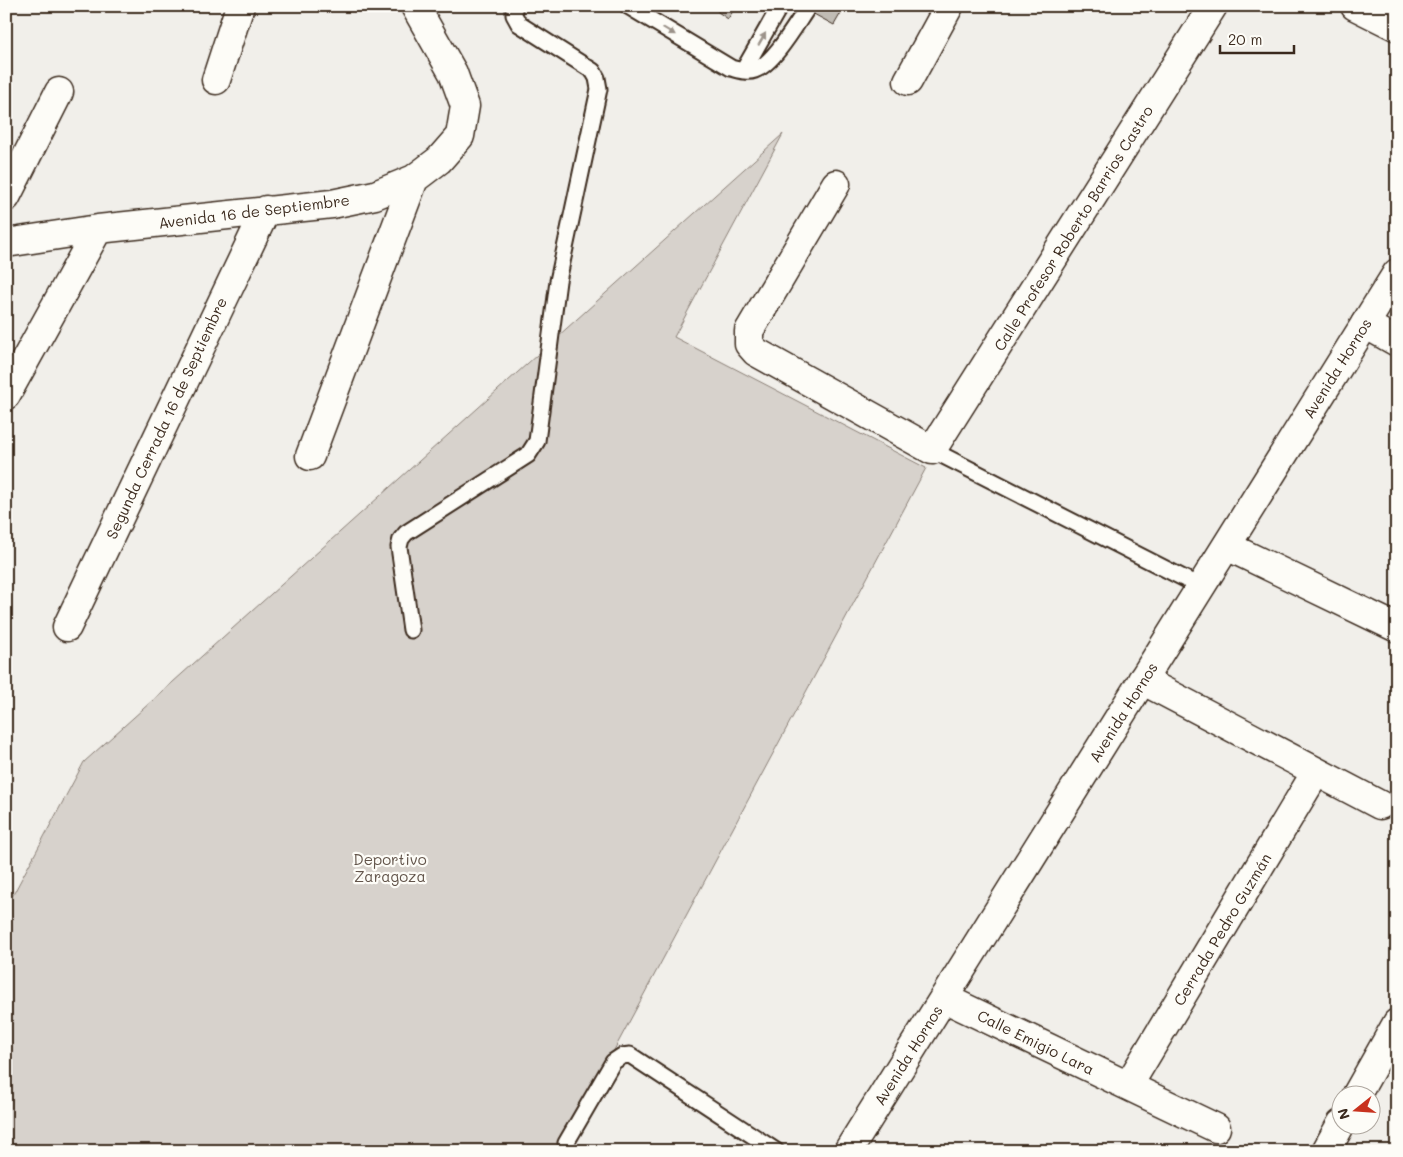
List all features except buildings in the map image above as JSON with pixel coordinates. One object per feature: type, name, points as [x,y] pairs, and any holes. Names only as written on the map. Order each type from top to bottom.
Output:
[{"type":"street","points":[[216,80],[240,6]]},
{"type":"street","name":"Avenida 16 de Septiembre","points":[[6,243],[98,229],[332,204],[375,195],[414,180],[439,160],[460,136],[465,106],[453,74],[415,6]]},
{"type":"street","points":[[908,81],[949,6]]},
{"type":"street","name":"Calle Profesor Roberto Barrios Castro","points":[[932,450],[1213,6]]},
{"type":"street","points":[[1355,6],[1397,27]]},
{"type":"street","points":[[6,197],[59,92]]},
{"type":"street","points":[[310,456],[414,180]]},
{"type":"street","points":[[836,184],[749,331],[750,344],[756,352],[932,450]]},
{"type":"street","name":"Segunda Cerrada 16 de Septiembre","points":[[67,626],[266,210]]},
{"type":"street","points":[[6,395],[98,229]]},
{"type":"street","name":"Avenida Hornos","points":[[848,1151],[1397,273]]},
{"type":"street","points":[[1365,324],[1397,342]]},
{"type":"street","points":[[1227,546],[1397,628]]},
{"type":"street","points":[[1142,680],[1380,805]]},
{"type":"street","name":"Cerrada Pedro Guzmán","points":[[1128,1086],[1316,772]]},
{"type":"street","name":"Calle Emigio Lara","points":[[944,998],[1216,1128]]},
{"type":"street","points":[[1363,1084],[1397,1023]]},
{"type":"street","points":[[1326,1151],[1335,1134]]},
{"type":"lane","points":[[411,630],[399,546],[401,539],[406,533],[528,454],[537,441],[558,281],[599,89],[597,78],[593,71],[519,24],[514,15],[514,6]]},
{"type":"lane","points":[[628,6],[731,68],[744,71],[754,70],[772,58],[806,10]]},
{"type":"lane","points":[[744,71],[780,6]]},
{"type":"lane","points":[[932,450],[1201,587]]},
{"type":"lane","points":[[566,1143],[613,1062],[622,1056],[630,1055],[776,1151]]},
{"type":"green space","name":"Deportivo Zaragoza","points":[[783,134],[674,337],[926,468],[560,1151],[6,1151],[6,908],[84,762]]}]
